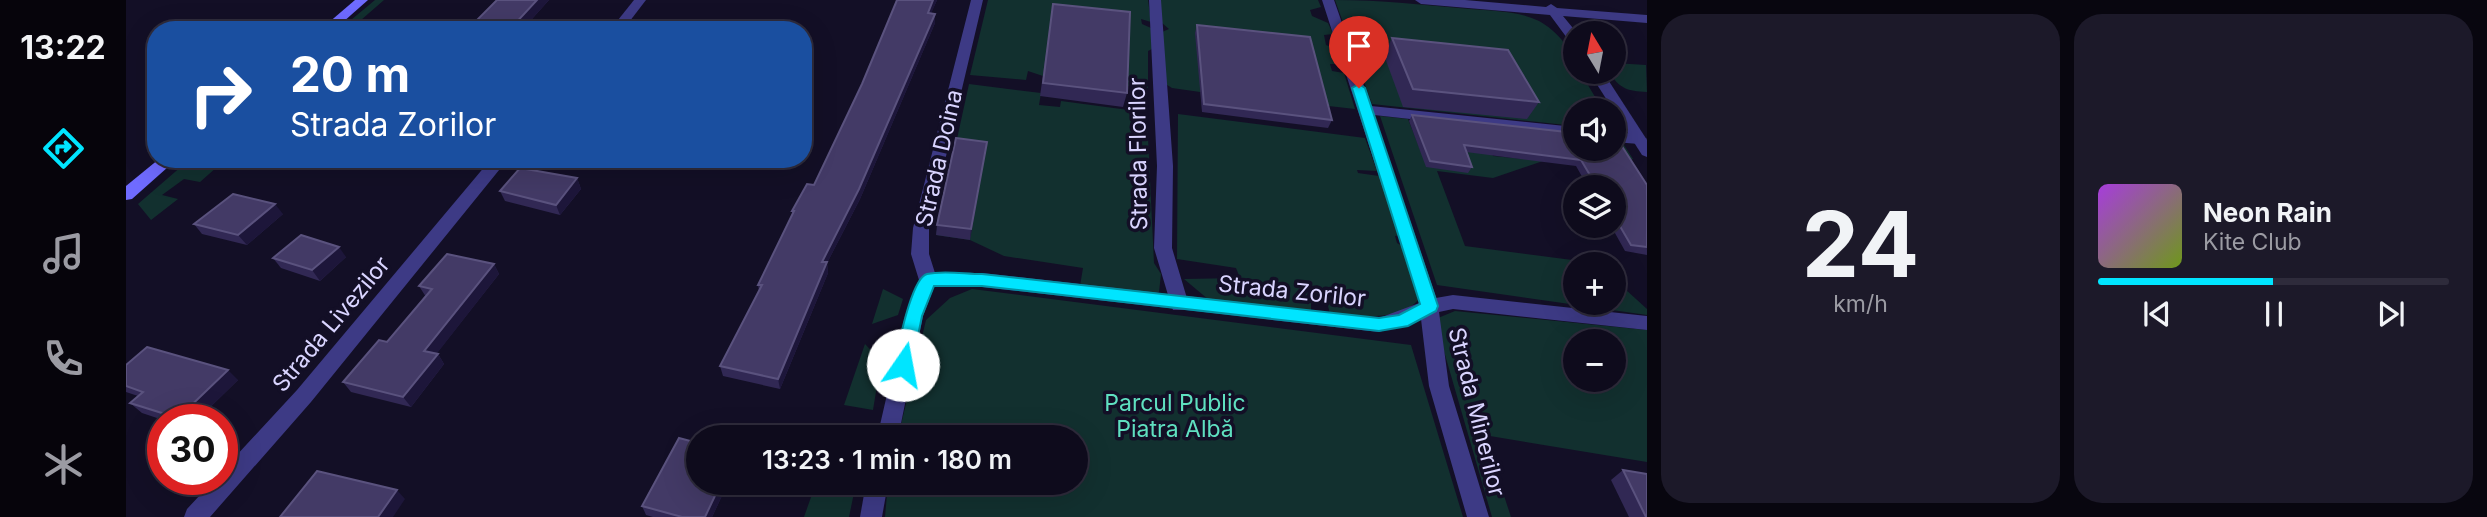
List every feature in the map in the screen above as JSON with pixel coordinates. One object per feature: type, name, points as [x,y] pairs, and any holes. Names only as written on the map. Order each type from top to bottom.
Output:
[{"type":"street","points":[[337,21],[362,0]]},
{"type":"street","points":[[623,21],[640,0]]},
{"type":"street","name":"Strada Doina","points":[[928,280],[920,254],[921,228],[977,0]]},
{"type":"street","name":"Strada Florilor","points":[[1155,0],[1165,166],[1163,248],[1180,304]]},
{"type":"street","name":"Strada Minerilor","points":[[1328,0],[1367,110],[1430,306],[1429,336],[1439,382],[1478,517]]},
{"type":"street","points":[[1421,0],[1647,19]]},
{"type":"street","points":[[1544,0],[1563,23]]},
{"type":"street","points":[[1604,84],[1643,146]]},
{"type":"street","points":[[1367,110],[1563,131]]},
{"type":"street","points":[[1626,141],[1643,146]]},
{"type":"street","points":[[126,195],[158,168]]},
{"type":"street","name":"Strada Livezilor","points":[[195,517],[304,396],[493,168]]},
{"type":"street","points":[[890,425],[914,316],[928,280]]},
{"type":"street","name":"Strada Zorilor","points":[[928,280],[982,280],[1379,325],[1402,321],[1430,306],[1453,302],[1647,323]]},
{"type":"street","points":[[871,517],[875,495]]},
{"type":"green space","points":[[375,0],[384,0],[361,20],[374,21],[350,21]]},
{"type":"green space","points":[[988,0],[1148,0],[1151,22],[1141,19],[1142,24],[1151,28],[1148,88],[1043,76],[1028,71],[1026,80],[970,75]]},
{"type":"green space","points":[[1160,0],[1318,0],[1321,7],[1310,10],[1312,16],[1328,23],[1333,34],[1324,35],[1326,45],[1336,49],[1341,64],[1330,64],[1332,71],[1344,73],[1355,109],[1302,103],[1285,104],[1172,88],[1164,83],[1162,32],[1169,29],[1162,23]]},
{"type":"green space","points":[[1335,0],[1497,11],[1539,21],[1563,41],[1563,84],[1587,84],[1596,98],[1563,98],[1563,125],[1372,104]]},
{"type":"green space","points":[[1626,64],[1646,65],[1647,92],[1619,84],[1626,84]]},
{"type":"green space","points":[[969,84],[1041,93],[1039,105],[1060,107],[1061,101],[1136,111],[1147,117],[1154,263],[1161,274],[1159,292],[1138,296],[1080,286],[1083,268],[1004,256],[970,240],[936,235]]},
{"type":"green space","points":[[1178,114],[1365,138],[1377,171],[1357,170],[1358,173],[1379,176],[1400,235],[1395,236],[1397,243],[1404,247],[1418,300],[1400,312],[1364,316],[1330,314],[1326,298],[1311,299],[1311,312],[1209,300],[1184,279],[1240,278],[1236,268],[1177,259]]},
{"type":"green space","points":[[1380,116],[1408,119],[1421,152],[1488,146],[1493,156],[1563,161],[1626,161],[1626,148],[1633,159],[1623,163],[1543,161],[1493,178],[1437,171],[1465,246],[1563,259],[1563,303],[1437,285]]},
{"type":"green space","points":[[180,168],[216,168],[200,182],[184,179],[162,195],[178,199],[151,220],[138,204]]},
{"type":"green space","points":[[883,289],[903,299],[898,315],[872,324]]},
{"type":"green space","name":"Parcul Public Piatra Albă","points":[[972,289],[1411,345],[1463,517],[885,517],[887,495],[1088,495],[1088,425],[901,425],[926,320],[950,298]]},
{"type":"green space","points":[[1626,290],[1647,309],[1647,315],[1626,312]]},
{"type":"green space","points":[[1455,311],[1647,330],[1647,462],[1484,435],[1511,517],[1492,517],[1441,341],[1438,318]]},
{"type":"green space","points":[[865,344],[881,361],[873,410],[844,405]]},
{"type":"green space","points":[[812,495],[854,495],[849,517],[804,517]]},
{"type":"building","points":[[497,0],[537,0],[518,21],[477,20]]},
{"type":"building","points":[[897,0],[933,0],[928,13],[935,14],[859,189],[822,262],[827,262],[778,379],[720,366],[762,285],[758,285],[792,211],[807,184],[814,185],[862,84]]},
{"type":"building","points":[[1053,4],[1130,12],[1127,93],[1043,83]]},
{"type":"building","points":[[1197,25],[1310,37],[1332,120],[1204,104]]},
{"type":"building","points":[[1392,38],[1508,50],[1539,102],[1413,89]]},
{"type":"building","points":[[1412,115],[1563,132],[1563,158],[1464,145],[1472,167],[1430,161]]},
{"type":"building","points":[[956,138],[987,142],[971,229],[937,225]]},
{"type":"building","points":[[1626,152],[1647,185],[1647,247],[1631,245],[1626,236],[1626,175],[1590,175],[1582,161],[1626,161]]},
{"type":"building","points":[[520,168],[577,178],[556,205],[500,191]]},
{"type":"building","points":[[233,194],[275,204],[238,235],[194,224]]},
{"type":"building","points":[[301,235],[339,247],[312,270],[273,258]]},
{"type":"building","points":[[447,254],[494,264],[424,351],[438,354],[403,397],[343,382],[379,340],[387,342],[432,289],[419,286]]},
{"type":"building","points":[[147,347],[228,370],[193,404],[147,404],[147,408],[130,403],[143,392],[126,386],[126,365]]},
{"type":"building","points":[[679,438],[686,440],[686,495],[715,495],[705,517],[682,517],[642,506]]},
{"type":"building","points":[[1623,470],[1647,474],[1647,517],[1646,517]]},
{"type":"building","points":[[317,471],[397,490],[378,517],[280,517]]},
{"type":"route","points":[[903,365],[914,316],[928,280],[982,280],[1379,325],[1402,321],[1430,306],[1359,88]]}]
